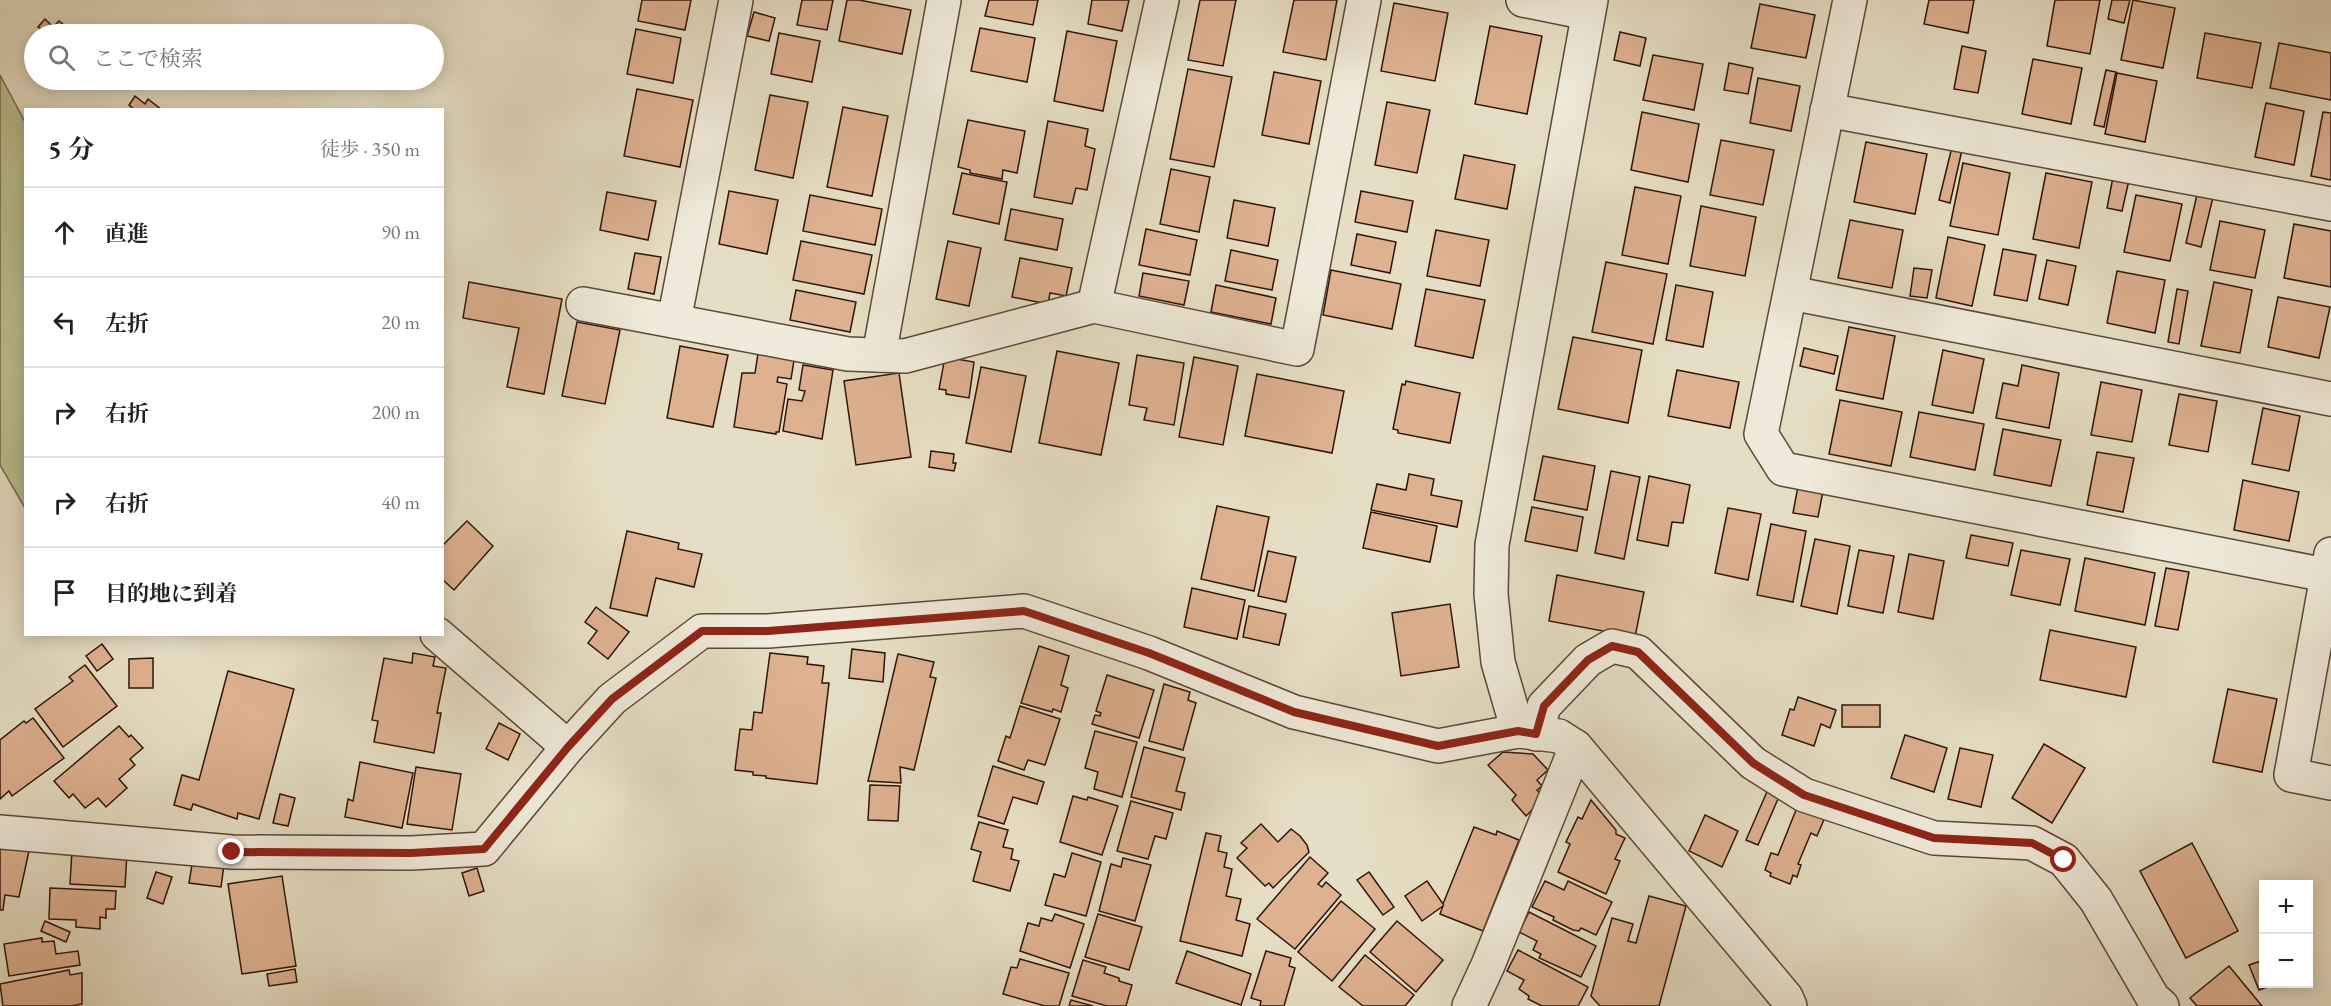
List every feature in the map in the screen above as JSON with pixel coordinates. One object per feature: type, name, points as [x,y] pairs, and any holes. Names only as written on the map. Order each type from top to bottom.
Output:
[{"type":"street","points":[[674,321],[736,0]]},
{"type":"street","points":[[879,355],[944,0]]},
{"type":"street","points":[[1094,306],[1162,0]]},
{"type":"street","points":[[583,304],[848,354],[905,356],[1094,306],[1297,350],[1364,0]]},
{"type":"street","points":[[1523,0],[1590,6],[1492,545],[1491,594],[1498,662],[1527,732]]},
{"type":"street","points":[[1850,0],[1761,434],[1783,469],[2330,569],[2291,775],[2331,783]]},
{"type":"street","points":[[1827,110],[2331,204]]},
{"type":"street","points":[[1791,293],[2331,399]]},
{"type":"street","points":[[0,832],[232,852],[411,853],[484,849],[568,747],[612,699],[702,631],[768,631],[1024,611],[1149,653],[1305,715],[1438,746],[1527,732],[1559,736],[1576,747],[1744,945],[1786,997],[1790,1006]]},
{"type":"street","points":[[439,636],[568,747]]},
{"type":"street","points":[[1527,732],[1544,706],[1588,660],[1612,646],[1638,652],[1753,763],[1804,795],[1934,838],[2032,843],[2064,860],[2096,900],[2153,998],[2162,1006]]},
{"type":"street","points":[[1469,1006],[1488,965],[1576,747]]},
{"type":"green space","points":[[0,75],[24,120],[24,506],[0,465]]},
{"type":"building","points":[[642,0],[691,0],[685,30],[638,21]]},
{"type":"building","points":[[802,0],[833,0],[827,30],[797,25]]},
{"type":"building","points":[[847,0],[859,0],[911,10],[902,54],[839,41]]},
{"type":"building","points":[[989,0],[1038,0],[1033,25],[985,16]]},
{"type":"building","points":[[1092,0],[1129,0],[1122,31],[1088,24]]},
{"type":"building","points":[[1200,0],[1236,0],[1223,66],[1188,60]]},
{"type":"building","points":[[1294,0],[1337,0],[1326,60],[1283,52]]},
{"type":"building","points":[[1929,0],[1974,0],[1968,33],[1924,24]]},
{"type":"building","points":[[2055,0],[2100,0],[2090,54],[2047,46]]},
{"type":"building","points":[[2112,0],[2130,0],[2124,23],[2108,19]]},
{"type":"building","points":[[2133,0],[2175,8],[2163,68],[2121,60]]},
{"type":"building","points":[[1394,3],[1448,13],[1435,81],[1381,71]]},
{"type":"building","points":[[1760,4],[1815,15],[1806,58],[1751,48]]},
{"type":"building","points":[[754,12],[775,18],[769,41],[747,36]]},
{"type":"building","points":[[45,19],[50,24],[41,24]]},
{"type":"building","points":[[1490,26],[1542,36],[1527,114],[1475,104]]},
{"type":"building","points":[[980,28],[1035,38],[1027,82],[971,71]]},
{"type":"building","points":[[636,29],[681,38],[673,83],[627,74]]},
{"type":"building","points":[[1067,31],[1117,41],[1103,111],[1054,101]]},
{"type":"building","points":[[1620,32],[1646,38],[1640,66],[1614,60]]},
{"type":"building","points":[[779,33],[820,41],[812,82],[771,74]]},
{"type":"building","points":[[2205,33],[2261,43],[2252,88],[2197,78]]},
{"type":"building","points":[[2279,43],[2331,53],[2331,100],[2270,88]]},
{"type":"building","points":[[1962,46],[1986,51],[1978,93],[1954,89]]},
{"type":"building","points":[[1653,55],[1703,64],[1694,110],[1643,100]]},
{"type":"building","points":[[2033,59],[2082,68],[2071,124],[2022,114]]},
{"type":"building","points":[[1729,63],[1753,68],[1748,94],[1724,90]]},
{"type":"building","points":[[1188,69],[1232,77],[1214,167],[1170,159]]},
{"type":"building","points":[[2106,70],[2116,72],[2104,127],[2094,125]]},
{"type":"building","points":[[1274,72],[1321,81],[1309,144],[1262,135]]},
{"type":"building","points":[[2117,73],[2157,81],[2145,142],[2105,134]]},
{"type":"building","points":[[1758,78],[1800,86],[1791,131],[1750,123]]},
{"type":"building","points":[[637,89],[693,100],[680,167],[624,156]]},
{"type":"building","points":[[770,95],[808,102],[793,178],[755,170]]},
{"type":"building","points":[[135,96],[145,104],[148,99],[159,108],[133,108],[129,105]]},
{"type":"building","points":[[1387,102],[1430,110],[1417,173],[1375,165]]},
{"type":"building","points":[[2266,103],[2304,111],[2294,165],[2255,157]]},
{"type":"building","points":[[843,107],[888,116],[872,196],[827,187]]},
{"type":"building","points":[[1642,112],[1699,124],[1688,182],[1631,170]]},
{"type":"building","points":[[2323,112],[2331,113],[2331,180],[2311,176]]},
{"type":"building","points":[[968,120],[1025,131],[1017,173],[1003,170],[1002,179],[970,173],[970,170],[958,167]]},
{"type":"building","points":[[1048,121],[1088,129],[1085,146],[1095,149],[1087,190],[1076,188],[1072,204],[1034,197]]},
{"type":"building","points":[[1721,140],[1774,150],[1763,205],[1710,195]]},
{"type":"building","points":[[1866,142],[1927,154],[1915,214],[1854,202]]},
{"type":"building","points":[[1952,147],[1962,150],[1950,203],[1939,200]]},
{"type":"building","points":[[1464,155],[1515,165],[1507,209],[1455,199]]},
{"type":"building","points":[[1963,163],[2010,173],[1998,235],[1950,226]]},
{"type":"building","points":[[1171,169],[1210,177],[1199,232],[1160,224]]},
{"type":"building","points":[[962,173],[1007,182],[999,224],[953,214]]},
{"type":"building","points":[[2046,173],[2092,182],[2079,248],[2033,239]]},
{"type":"building","points":[[2113,177],[2129,180],[2122,211],[2107,208]]},
{"type":"building","points":[[1635,187],[1681,196],[1668,264],[1622,255]]},
{"type":"building","points":[[2198,190],[2214,193],[2201,247],[2186,243]]},
{"type":"building","points":[[729,191],[778,200],[767,254],[719,244]]},
{"type":"building","points":[[1361,191],[1413,201],[1407,232],[1355,222]]},
{"type":"building","points":[[607,192],[656,201],[648,240],[600,230]]},
{"type":"building","points":[[810,195],[882,209],[875,245],[803,231]]},
{"type":"building","points":[[2136,195],[2182,204],[2170,261],[2124,252]]},
{"type":"building","points":[[1234,200],[1275,208],[1268,246],[1227,238]]},
{"type":"building","points":[[1701,206],[1756,217],[1745,276],[1690,266]]},
{"type":"building","points":[[1011,209],[1063,219],[1057,250],[1005,240]]},
{"type":"building","points":[[1850,220],[1903,230],[1892,288],[1838,278]]},
{"type":"building","points":[[2220,221],[2265,230],[2255,278],[2210,270]]},
{"type":"building","points":[[2294,224],[2331,231],[2331,287],[2284,278]]},
{"type":"building","points":[[1146,229],[1197,240],[1190,275],[1139,265]]},
{"type":"building","points":[[1436,230],[1489,240],[1480,286],[1427,276]]},
{"type":"building","points":[[1357,234],[1396,242],[1390,273],[1351,265]]},
{"type":"building","points":[[1948,237],[1985,245],[1972,306],[1936,298]]},
{"type":"building","points":[[801,241],[872,255],[864,294],[793,280]]},
{"type":"building","points":[[948,241],[981,248],[969,306],[936,299]]},
{"type":"building","points":[[2003,249],[2036,255],[2027,301],[1994,295]]},
{"type":"building","points":[[1231,250],[1278,260],[1272,290],[1225,281]]},
{"type":"building","points":[[635,253],[661,257],[654,294],[628,289]]},
{"type":"building","points":[[1020,258],[1072,268],[1066,296],[1050,293],[1048,304],[1012,297]]},
{"type":"building","points":[[2047,260],[2076,266],[2068,305],[2039,299]]},
{"type":"building","points":[[1606,262],[1667,274],[1653,344],[1592,332]]},
{"type":"building","points":[[1914,268],[1932,270],[1927,298],[1910,296]]},
{"type":"building","points":[[1331,270],[1401,284],[1392,329],[1323,315]]},
{"type":"building","points":[[2117,271],[2165,280],[2155,333],[2107,323]]},
{"type":"building","points":[[1143,273],[1189,281],[1184,305],[1139,296]]},
{"type":"building","points":[[469,282],[562,299],[544,394],[507,387],[519,328],[463,318]]},
{"type":"building","points":[[2214,282],[2252,290],[2240,353],[2201,346]]},
{"type":"building","points":[[1216,285],[1276,298],[1271,324],[1211,312]]},
{"type":"building","points":[[1676,285],[1713,292],[1703,347],[1666,340]]},
{"type":"building","points":[[1426,289],[1485,300],[1473,358],[1415,346]]},
{"type":"building","points":[[2177,289],[2188,291],[2179,344],[2168,342]]},
{"type":"building","points":[[796,290],[856,302],[850,332],[790,320]]},
{"type":"building","points":[[2278,297],[2330,307],[2319,358],[2268,347]]},
{"type":"building","points":[[577,322],[620,330],[605,404],[562,396]]},
{"type":"building","points":[[1849,327],[1895,336],[1883,399],[1836,390]]},
{"type":"building","points":[[1573,337],[1642,350],[1628,423],[1558,409]]},
{"type":"building","points":[[680,346],[728,355],[713,427],[667,418]]},
{"type":"building","points":[[759,347],[795,354],[791,379],[778,377],[777,382],[787,384],[779,432],[776,434],[734,427],[742,373],[755,373]]},
{"type":"building","points":[[1804,348],[1838,356],[1834,374],[1800,366]]},
{"type":"building","points":[[1943,350],[1984,359],[1973,413],[1932,405]]},
{"type":"building","points":[[1057,351],[1119,363],[1101,455],[1039,443]]},
{"type":"building","points":[[1137,355],[1184,363],[1174,425],[1144,420],[1147,408],[1129,405]]},
{"type":"building","points":[[945,357],[974,362],[969,398],[946,394],[946,390],[939,389]]},
{"type":"building","points":[[1194,357],[1238,366],[1223,445],[1179,437]]},
{"type":"building","points":[[803,365],[833,370],[822,439],[783,431],[788,399],[802,401],[805,391],[799,390]]},
{"type":"building","points":[[2022,365],[2059,373],[2049,428],[1996,418],[2003,383],[2018,386]]},
{"type":"building","points":[[981,367],[1026,376],[1011,452],[966,443]]},
{"type":"building","points":[[1677,370],[1739,382],[1730,428],[1668,416]]},
{"type":"building","points":[[899,373],[911,457],[856,465],[844,381]]},
{"type":"building","points":[[1257,374],[1344,391],[1332,453],[1245,436]]},
{"type":"building","points":[[1406,381],[1460,393],[1450,443],[1398,433],[1398,430],[1393,429],[1402,384],[1405,385]]},
{"type":"building","points":[[2101,382],[2142,390],[2132,442],[2091,435]]},
{"type":"building","points":[[2179,394],[2217,401],[2208,452],[2169,445]]},
{"type":"building","points":[[1840,400],[1902,412],[1891,466],[1829,454]]},
{"type":"building","points":[[2263,408],[2300,416],[2289,471],[2252,464]]},
{"type":"building","points":[[1919,412],[1984,424],[1975,470],[1910,457]]},
{"type":"building","points":[[2003,429],[2061,440],[2051,486],[1994,475]]},
{"type":"building","points":[[931,451],[954,454],[953,463],[956,463],[954,471],[929,467]]},
{"type":"building","points":[[2097,452],[2134,458],[2123,512],[2087,505]]},
{"type":"building","points":[[1543,456],[1595,466],[1587,510],[1534,500]]},
{"type":"building","points":[[1611,471],[1640,477],[1624,559],[1595,553]]},
{"type":"building","points":[[1409,474],[1434,479],[1431,495],[1462,501],[1457,527],[1371,510],[1377,484],[1406,490]]},
{"type":"building","points":[[1649,476],[1690,485],[1683,523],[1672,522],[1668,546],[1637,540]]},
{"type":"building","points":[[2243,480],[2299,492],[2289,541],[2234,530]]},
{"type":"building","points":[[1798,486],[1823,491],[1818,517],[1793,513]]},
{"type":"building","points":[[1217,506],[1269,517],[1254,591],[1201,579]]},
{"type":"building","points":[[1532,507],[1583,517],[1577,551],[1525,541]]},
{"type":"building","points":[[1728,508],[1761,514],[1748,580],[1715,573]]},
{"type":"building","points":[[1371,512],[1437,526],[1430,562],[1363,548]]},
{"type":"building","points":[[467,521],[493,546],[454,590],[444,581],[444,544]]},
{"type":"building","points":[[1771,524],[1806,531],[1793,602],[1757,595]]},
{"type":"building","points":[[627,531],[679,543],[678,549],[702,554],[694,587],[656,578],[647,616],[610,608]]},
{"type":"building","points":[[1971,535],[2013,543],[2008,566],[1966,558]]},
{"type":"building","points":[[1815,539],[1850,546],[1837,614],[1801,606]]},
{"type":"building","points":[[1859,550],[1894,556],[1883,613],[1848,606]]},
{"type":"building","points":[[2021,550],[2070,559],[2060,605],[2011,595]]},
{"type":"building","points":[[1268,551],[1296,557],[1286,602],[1258,596]]},
{"type":"building","points":[[1909,554],[1944,561],[1933,619],[1898,612]]},
{"type":"building","points":[[2085,558],[2155,573],[2145,625],[2075,611]]},
{"type":"building","points":[[2166,568],[2189,572],[2178,630],[2155,626]]},
{"type":"building","points":[[1557,575],[1644,592],[1635,637],[1549,621]]},
{"type":"building","points":[[1192,588],[1245,600],[1237,639],[1184,627]]},
{"type":"building","points":[[1450,604],[1459,667],[1401,676],[1392,613]]},
{"type":"building","points":[[1249,606],[1286,614],[1279,645],[1243,637]]},
{"type":"building","points":[[596,607],[629,632],[608,659],[588,643],[597,631],[585,622]]},
{"type":"building","points":[[2050,630],[2136,647],[2126,697],[2040,680]]},
{"type":"building","points":[[102,644],[113,659],[97,671],[86,656]]},
{"type":"building","points":[[1039,646],[1069,656],[1061,685],[1068,688],[1061,712],[1053,709],[1052,712],[1021,703]]},
{"type":"building","points":[[852,649],[885,653],[883,682],[849,678]]},
{"type":"building","points":[[413,653],[435,657],[433,666],[446,668],[437,713],[441,713],[434,753],[374,742],[378,721],[372,720],[384,658],[412,663]]},
{"type":"building","points":[[770,653],[808,657],[807,664],[824,666],[822,683],[829,683],[817,784],[766,778],[766,776],[753,775],[753,772],[735,770],[740,729],[752,730],[754,712],[762,713]]},
{"type":"building","points":[[898,654],[934,662],[930,677],[936,678],[914,770],[900,767],[901,783],[868,781]]},
{"type":"building","points":[[153,658],[153,688],[129,688],[129,659]]},
{"type":"building","points":[[85,665],[117,706],[63,747],[35,709],[73,681],[69,677]]},
{"type":"building","points":[[228,671],[294,689],[259,819],[238,813],[237,819],[193,804],[191,810],[174,805],[182,775],[199,780]]},
{"type":"building","points":[[1107,675],[1154,690],[1139,738],[1092,724],[1095,715],[1100,716],[1101,713],[1096,711]]},
{"type":"building","points":[[1164,684],[1190,692],[1188,700],[1196,703],[1183,750],[1149,741]]},
{"type":"building","points":[[2228,689],[2277,699],[2262,772],[2213,762]]},
{"type":"building","points":[[1798,697],[1836,710],[1830,728],[1821,724],[1814,746],[1782,735],[1790,709],[1794,710]]},
{"type":"building","points":[[1842,705],[1880,705],[1880,727],[1842,727]]},
{"type":"building","points":[[1020,706],[1060,719],[1045,765],[1028,760],[1024,770],[998,761],[1006,736],[1010,738]]},
{"type":"building","points":[[33,718],[64,758],[12,796],[9,791],[0,799],[0,740],[24,721],[26,723]]},
{"type":"building","points":[[499,723],[520,734],[508,760],[486,749]]},
{"type":"building","points":[[119,726],[143,748],[130,759],[135,765],[119,779],[127,788],[106,807],[98,798],[85,808],[73,794],[69,798],[54,781]]},
{"type":"building","points":[[1095,731],[1137,742],[1122,797],[1094,789],[1098,772],[1085,768]]},
{"type":"building","points":[[1905,735],[1947,748],[1934,792],[1891,778]]},
{"type":"building","points":[[2044,744],[2085,768],[2052,823],[2012,798]]},
{"type":"building","points":[[1144,747],[1185,758],[1176,791],[1185,793],[1181,810],[1131,797]]},
{"type":"building","points":[[1960,748],[1993,755],[1981,807],[1948,799]]},
{"type":"building","points":[[1503,752],[1533,754],[1548,770],[1537,780],[1542,786],[1537,790],[1541,794],[1538,804],[1526,816],[1512,800],[1516,795],[1488,765]]},
{"type":"building","points":[[360,762],[413,773],[402,828],[345,817],[348,799],[353,801]]},
{"type":"building","points":[[993,766],[1044,782],[1037,804],[1013,797],[1004,824],[978,816]]},
{"type":"building","points":[[416,767],[461,774],[452,830],[407,824]]},
{"type":"building","points":[[870,785],[900,786],[898,821],[868,820]]},
{"type":"building","points":[[1769,787],[1781,792],[1758,845],[1746,840]]},
{"type":"building","points":[[280,794],[295,798],[288,826],[273,823]]},
{"type":"building","points":[[1073,796],[1087,800],[1088,797],[1118,806],[1102,855],[1060,842]]},
{"type":"building","points":[[1591,800],[1616,830],[1616,834],[1625,838],[1615,859],[1620,861],[1606,894],[1558,872],[1570,844],[1566,842],[1578,817],[1582,819]]},
{"type":"building","points":[[1800,800],[1828,810],[1817,836],[1811,833],[1798,864],[1801,865],[1797,877],[1793,875],[1790,884],[1770,876],[1771,873],[1765,870],[1771,853],[1778,855]]},
{"type":"building","points":[[1131,801],[1173,813],[1166,839],[1155,836],[1148,859],[1117,851]]},
{"type":"building","points":[[1705,815],[1738,831],[1722,867],[1689,851]]},
{"type":"building","points":[[979,822],[1008,830],[1003,847],[1013,849],[1011,859],[1019,861],[1010,891],[973,881],[981,852],[971,849]]},
{"type":"building","points":[[1261,824],[1278,842],[1291,829],[1300,836],[1309,852],[1273,888],[1269,883],[1265,886],[1237,858],[1247,848],[1241,843]]},
{"type":"building","points":[[1474,827],[1496,835],[1497,831],[1519,840],[1483,931],[1440,914],[1443,906],[1422,921],[1405,896],[1427,881],[1443,904]]},
{"type":"building","points":[[1206,833],[1221,836],[1218,851],[1227,853],[1224,867],[1232,869],[1226,896],[1241,899],[1236,920],[1250,924],[1242,956],[1180,941]]},
{"type":"building","points":[[2192,843],[2238,931],[2186,958],[2140,871]]},
{"type":"building","points":[[0,846],[29,851],[19,897],[5,895],[3,910],[0,910]]},
{"type":"building","points":[[72,850],[127,853],[125,887],[70,884]]},
{"type":"building","points":[[194,852],[225,857],[221,887],[189,883]]},
{"type":"building","points":[[1072,853],[1101,862],[1086,916],[1045,905],[1054,874],[1065,877]]},
{"type":"building","points":[[1310,857],[1328,873],[1318,884],[1322,887],[1326,882],[1341,895],[1295,949],[1257,919]]},
{"type":"building","points":[[1123,858],[1151,865],[1135,921],[1099,911],[1111,864],[1121,867]]},
{"type":"building","points":[[477,868],[484,891],[469,896],[462,873]]},
{"type":"building","points":[[156,872],[172,877],[163,904],[147,898]]},
{"type":"building","points":[[1369,872],[1394,907],[1383,915],[1357,880]]},
{"type":"building","points":[[282,876],[296,966],[242,974],[228,884]]},
{"type":"building","points":[[1545,881],[1564,890],[1568,881],[1612,902],[1596,935],[1581,928],[1579,931],[1573,930],[1553,920],[1554,917],[1532,907]]},
{"type":"building","points":[[50,888],[116,891],[115,909],[106,909],[106,918],[100,917],[100,929],[76,927],[76,920],[49,919]]},
{"type":"building","points":[[1649,896],[1686,906],[1659,1006],[1600,1006],[1591,996],[1612,918],[1633,924],[1628,941],[1636,943]]},
{"type":"building","points":[[1341,901],[1375,929],[1332,981],[1298,952]]},
{"type":"building","points":[[1529,912],[1596,946],[1581,977],[1539,958],[1541,954],[1533,950],[1537,941],[1519,932]]},
{"type":"building","points":[[1055,914],[1084,924],[1070,968],[1020,951],[1028,923],[1039,926],[1041,918],[1052,921]]},
{"type":"building","points":[[1098,914],[1142,927],[1129,970],[1085,957]]},
{"type":"building","points":[[45,921],[70,932],[66,942],[41,931]]},
{"type":"building","points":[[1397,921],[1443,960],[1416,992],[1370,952]]},
{"type":"building","points":[[42,938],[42,942],[54,941],[56,954],[78,951],[80,965],[9,976],[4,944]]},
{"type":"building","points":[[1518,950],[1588,987],[1578,1006],[1542,1006],[1528,999],[1529,996],[1519,989],[1524,980],[1507,971]]},
{"type":"building","points":[[1187,951],[1251,974],[1241,1005],[1176,983]]},
{"type":"building","points":[[1266,951],[1291,958],[1289,966],[1295,968],[1284,1006],[1260,1006],[1261,1001],[1251,998]]},
{"type":"building","points":[[1365,955],[1414,995],[1405,1006],[1363,1006],[1339,987]]},
{"type":"building","points":[[1020,959],[1069,973],[1059,1006],[1045,1006],[1003,994],[1011,967],[1017,968]]},
{"type":"building","points":[[1083,960],[1106,967],[1104,973],[1132,985],[1126,1006],[1107,1006],[1072,996]]},
{"type":"building","points":[[2259,962],[2259,988],[2265,988],[2259,990],[2249,965]]},
{"type":"building","points":[[2229,966],[2262,1006],[2197,1006],[2190,998]]},
{"type":"building","points":[[295,969],[297,982],[269,986],[267,974]]},
{"type":"building","points":[[69,970],[70,975],[82,973],[82,1004],[3,1006],[0,984]]},
{"type":"building","points":[[1071,1000],[1093,1006],[1069,1006]]},
{"type":"route","points":[[232,852],[411,853],[484,849],[568,747],[612,699],[702,631],[768,631],[1024,611],[1149,653],[1294,712],[1438,746],[1518,731],[1536,734],[1544,706],[1588,660],[1612,646],[1638,652],[1753,763],[1804,795],[1934,838],[2032,843],[2064,860]]}]
